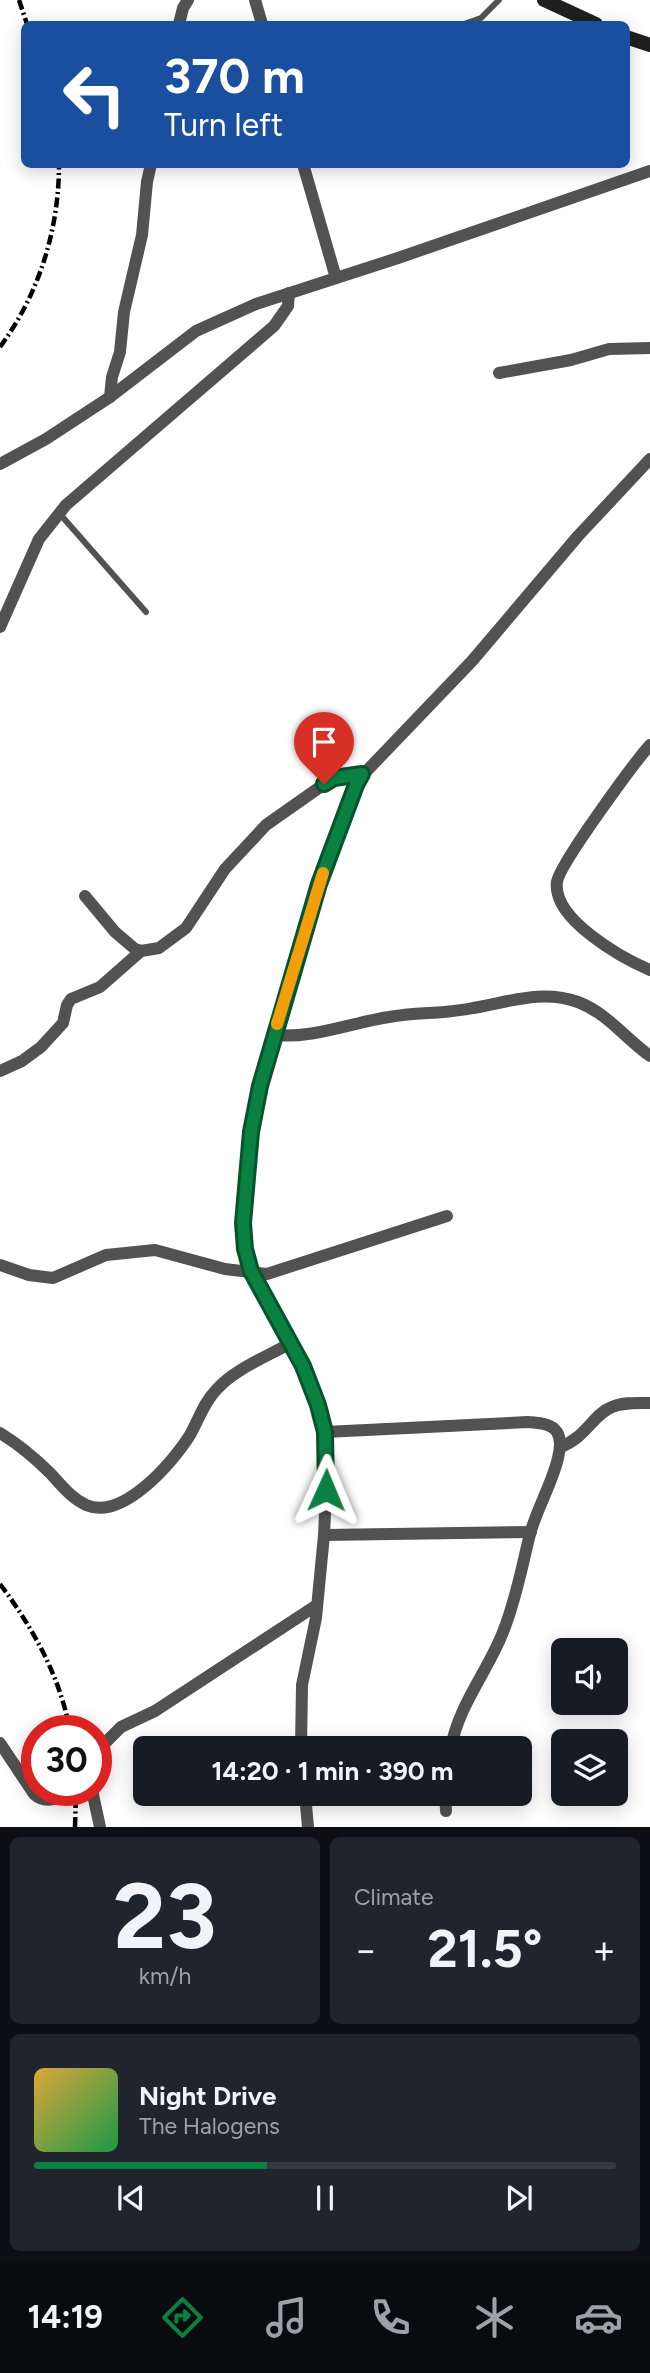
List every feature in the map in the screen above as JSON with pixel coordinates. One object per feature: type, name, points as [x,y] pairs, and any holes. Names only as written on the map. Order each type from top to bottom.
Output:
[{"type":"main road","points":[[544,0],[590,21]]},
{"type":"main road","points":[[630,38],[650,45]]},
{"type":"street","points":[[180,21],[188,0]]},
{"type":"street","points":[[255,0],[261,21]]},
{"type":"street","points":[[110,397],[112,377],[120,352],[124,312],[142,235],[150,168]]},
{"type":"street","points":[[304,168],[336,278]]},
{"type":"street","points":[[0,464],[46,439],[110,397],[196,331],[256,304],[650,171]]},
{"type":"street","points":[[0,628],[39,539],[59,513],[75,495],[278,323],[288,306],[289,293]]},
{"type":"street","points":[[499,373],[571,360],[609,349],[650,348]]},
{"type":"street","points":[[301,1736],[302,1685],[317,1605],[324,1535],[327,1472],[325,1432],[311,1384],[251,1271],[244,1235],[246,1170],[256,1101],[274,1035],[324,867],[362,774],[472,660],[578,536],[650,459]]},
{"type":"street","points":[[650,745],[571,855],[557,882],[563,908],[574,920],[610,948],[650,970]]},
{"type":"street","points":[[85,896],[115,932],[135,949],[141,951],[159,948],[186,928],[225,869],[276,816],[334,778],[362,774]]},
{"type":"street","points":[[0,1071],[22,1061],[41,1047],[63,1023],[67,1004],[71,999],[100,987],[141,951]]},
{"type":"street","points":[[274,1035],[295,1037],[388,1017],[473,1008],[525,997],[552,996],[593,1009],[650,1056]]},
{"type":"street","points":[[0,1265],[46,1279],[106,1255],[155,1250],[225,1269],[271,1273],[447,1216]]},
{"type":"street","points":[[0,1433],[25,1451],[83,1504],[99,1507],[117,1504],[136,1493],[165,1466],[190,1435],[217,1388],[289,1344]]},
{"type":"street","points":[[560,1447],[577,1439],[601,1413],[612,1407],[650,1403]]},
{"type":"street","points":[[325,1432],[528,1422],[545,1424],[557,1432],[560,1447],[556,1466],[531,1532],[505,1629],[465,1707],[455,1736]]},
{"type":"street","points":[[324,1535],[531,1532]]},
{"type":"street","points":[[112,1736],[121,1727],[155,1711],[317,1605]]},
{"type":"street","points":[[0,1743],[21,1774]]},
{"type":"street","points":[[95,1806],[100,1827]]},
{"type":"street","points":[[306,1806],[308,1827]]},
{"type":"street","points":[[445,1806],[446,1811]]},
{"type":"lane","points":[[472,21],[481,18],[499,0]]},
{"type":"lane","points":[[59,513],[146,612]]},
{"type":"railway","points":[[19,0],[26,21]]},
{"type":"railway","points":[[0,347],[26,305],[44,260],[55,213],[59,168]]},
{"type":"railway","points":[[0,1584],[44,1653],[66,1715]]},
{"type":"railway","points":[[75,1827],[76,1806]]},
{"type":"slow traffic","points":[[277,1024],[323,873]]},
{"type":"route","points":[[324,784],[334,778],[362,774],[324,867],[256,1101],[245,1183],[243,1223],[245,1249],[251,1271],[303,1366],[318,1405],[325,1432],[326,1490]]}]
